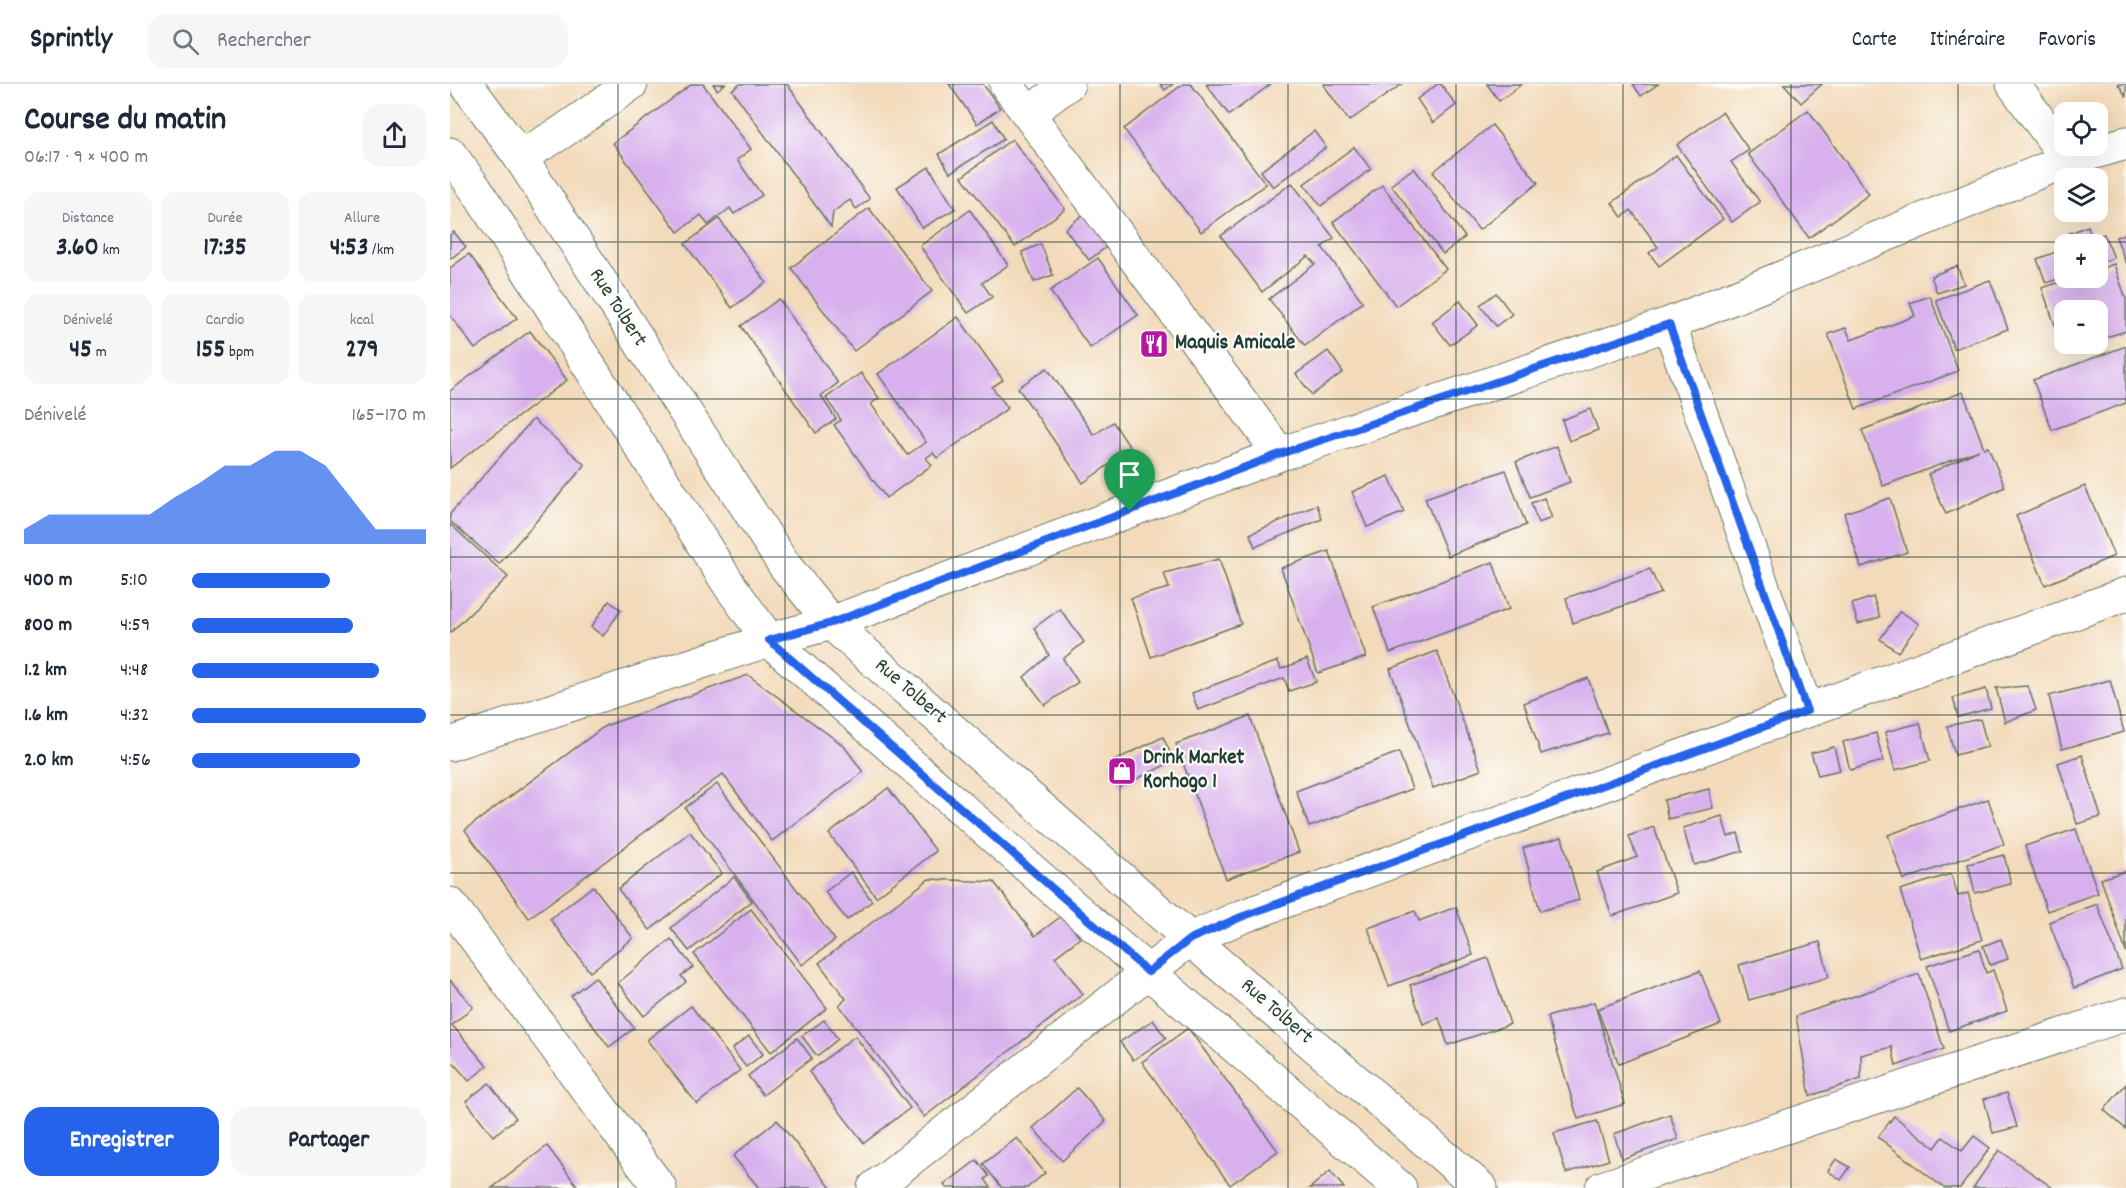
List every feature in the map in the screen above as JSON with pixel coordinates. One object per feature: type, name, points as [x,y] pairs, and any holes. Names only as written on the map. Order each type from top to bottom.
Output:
[{"type":"street","name":"Rue Tolbert","points":[[466,84],[520,157],[784,566],[831,623],[1190,939],[1481,1188]]},
{"type":"street","points":[[520,157],[559,134],[631,84]]},
{"type":"street","points":[[1006,84],[1280,454]]},
{"type":"street","points":[[1029,113],[1068,84]]},
{"type":"street","points":[[2013,84],[2068,160]]},
{"type":"street","points":[[450,744],[769,640],[831,623],[1280,454],[1669,324],[2068,160],[2126,143]]},
{"type":"street","points":[[450,154],[477,191],[730,586],[769,640],[1148,972],[1400,1188]]},
{"type":"street","points":[[1669,324],[1807,711]]},
{"type":"street","points":[[874,1188],[1190,939],[1241,917],[2126,594]]},
{"type":"street","points":[[450,904],[660,1188]]},
{"type":"street","points":[[1602,1188],[2126,1014]]},
{"type":"building","points":[[692,84],[703,84],[751,149],[737,160],[762,195],[734,214],[730,208],[708,225],[701,215],[678,232],[613,143]]},
{"type":"building","points":[[713,84],[725,84],[717,90]]},
{"type":"building","points":[[740,84],[787,84],[870,199],[856,209],[850,200],[833,212],[831,227],[732,90]]},
{"type":"building","points":[[949,84],[983,84],[1000,108],[977,124]]},
{"type":"building","points":[[1160,84],[1173,84],[1165,90]]},
{"type":"building","points":[[1183,84],[1191,84],[1266,184],[1201,232],[1124,129]]},
{"type":"building","points":[[1206,84],[1271,84],[1229,115]]},
{"type":"building","points":[[1323,84],[1402,84],[1349,121]]},
{"type":"building","points":[[1441,84],[1456,105],[1433,123],[1417,99]]},
{"type":"building","points":[[1487,84],[1522,84],[1499,101]]},
{"type":"building","points":[[1633,84],[1658,84],[1641,96]]},
{"type":"building","points":[[1784,84],[1822,84],[1801,103]]},
{"type":"building","points":[[2118,84],[2126,84],[2126,96]]},
{"type":"building","points":[[1808,110],[1869,194],[1809,238],[1748,154]]},
{"type":"building","points":[[1722,112],[1749,150],[1731,162],[1760,202],[1732,222],[1677,145]]},
{"type":"building","points":[[993,120],[1004,139],[950,173],[939,154]]},
{"type":"building","points":[[1492,125],[1538,183],[1479,230],[1433,172]]},
{"type":"building","points":[[1314,131],[1326,147],[1273,187],[1261,171]]},
{"type":"building","points":[[1012,139],[1065,209],[1015,247],[962,177]]},
{"type":"building","points":[[1354,147],[1371,169],[1321,206],[1304,184]]},
{"type":"building","points":[[1676,155],[1723,219],[1659,266],[1649,253],[1658,247],[1631,210],[1622,217],[1612,203]]},
{"type":"building","points":[[929,167],[955,209],[922,228],[897,187]]},
{"type":"building","points":[[1414,168],[1465,237],[1443,254],[1391,185]]},
{"type":"building","points":[[1292,183],[1334,238],[1322,247],[1363,302],[1305,346],[1269,299],[1315,264],[1308,256],[1262,292],[1221,236]]},
{"type":"building","points":[[1382,185],[1446,269],[1396,306],[1333,222]]},
{"type":"building","points":[[869,208],[932,291],[854,351],[791,268]]},
{"type":"building","points":[[970,210],[1008,265],[982,283],[992,297],[968,313],[920,246]]},
{"type":"building","points":[[1085,213],[1109,245],[1089,260],[1065,229]]},
{"type":"building","points":[[719,219],[766,282],[732,308],[685,244]]},
{"type":"building","points":[[2088,226],[2090,234],[2067,234]]},
{"type":"building","points":[[454,232],[466,247],[450,259],[450,235]]},
{"type":"building","points":[[2126,233],[2126,263],[2116,237]]},
{"type":"building","points":[[1041,244],[1053,275],[1034,282],[1022,252]]},
{"type":"building","points":[[2108,244],[2114,258],[2108,260]]},
{"type":"building","points":[[2054,253],[2054,280],[2046,283],[2037,259]]},
{"type":"building","points":[[469,254],[517,318],[475,349],[450,315],[450,268]]},
{"type":"building","points":[[1098,258],[1138,315],[1090,348],[1050,291]]},
{"type":"building","points":[[2114,264],[2126,299],[2126,331],[2108,337],[2108,300],[2054,300],[2054,322],[2042,288],[2054,284],[2054,288],[2108,288],[2108,266]]},
{"type":"building","points":[[1957,266],[1964,284],[1937,293],[1931,276]]},
{"type":"building","points":[[1990,280],[2008,329],[1954,349],[1936,300]]},
{"type":"building","points":[[1496,293],[1512,314],[1496,326],[1480,305]]},
{"type":"building","points":[[1930,296],[1958,371],[1856,409],[1828,334],[1846,328],[1851,340],[1915,316],[1910,303]]},
{"type":"building","points":[[779,299],[838,383],[821,396],[836,419],[816,433],[741,326]]},
{"type":"building","points":[[1460,301],[1478,325],[1450,345],[1432,322]]},
{"type":"building","points":[[958,317],[1003,380],[992,387],[1008,408],[937,458],[933,453],[926,458],[932,465],[886,498],[834,425],[841,420],[826,398],[861,373],[879,398],[871,404],[907,455],[926,442],[878,374]]},
{"type":"building","points":[[530,331],[567,380],[450,468],[450,430],[452,429],[450,427],[450,391]]},
{"type":"building","points":[[2126,346],[2126,403],[2052,430],[2033,380]]},
{"type":"building","points":[[1328,351],[1343,372],[1312,395],[1296,374]]},
{"type":"building","points":[[1047,368],[1094,435],[1113,422],[1131,449],[1083,483],[1018,388]]},
{"type":"building","points":[[1963,392],[1984,448],[1988,447],[2005,487],[1946,514],[1928,474],[1979,450],[1883,486],[1862,430]]},
{"type":"building","points":[[1590,409],[1598,430],[1569,441],[1562,420]]},
{"type":"building","points":[[533,419],[585,465],[499,564],[450,521],[450,514]]},
{"type":"building","points":[[1557,446],[1570,482],[1530,497],[1516,462]]},
{"type":"building","points":[[1506,470],[1526,525],[1448,556],[1425,498]]},
{"type":"building","points":[[1389,476],[1404,512],[1367,527],[1352,492]]},
{"type":"building","points":[[2085,486],[2114,556],[2045,585],[2016,516]]},
{"type":"building","points":[[1544,498],[1552,518],[1538,523],[1531,503]]},
{"type":"building","points":[[1890,498],[1907,552],[1861,567],[1844,513]]},
{"type":"building","points":[[1317,505],[1322,519],[1255,547],[1250,534]]},
{"type":"building","points":[[450,524],[508,577],[450,633]]},
{"type":"building","points":[[1329,551],[1366,657],[1318,673],[1281,568]]},
{"type":"building","points":[[1219,559],[1241,624],[1151,657],[1131,598],[1169,588],[1164,573]]},
{"type":"building","points":[[1493,562],[1509,609],[1390,653],[1373,607]]},
{"type":"building","points":[[1650,569],[1661,593],[1573,623],[1566,598]]},
{"type":"building","points":[[1873,597],[1880,617],[1858,624],[1852,604]]},
{"type":"building","points":[[609,601],[621,610],[603,636],[591,627]]},
{"type":"building","points":[[1060,609],[1084,642],[1063,659],[1078,682],[1045,705],[1024,677],[1049,655],[1034,628]]},
{"type":"building","points":[[1900,611],[1919,624],[1898,652],[1880,639]]},
{"type":"building","points":[[1437,651],[1481,770],[1433,788],[1390,669]]},
{"type":"building","points":[[1307,659],[1316,682],[1289,691],[1284,678],[1198,710],[1192,693],[1278,661],[1281,669]]},
{"type":"building","points":[[748,675],[844,746],[863,772],[772,841],[723,774],[529,918],[465,830],[605,726]]},
{"type":"building","points":[[1588,678],[1608,733],[1541,754],[1524,703]]},
{"type":"building","points":[[2110,680],[2124,732],[2062,749],[2049,696]]},
{"type":"building","points":[[2028,686],[2036,710],[2005,722],[1996,688]]},
{"type":"building","points":[[1986,689],[1991,708],[1958,717],[1953,698]]},
{"type":"building","points":[[1250,716],[1299,852],[1226,879],[1176,744]]},
{"type":"building","points":[[1980,719],[1988,747],[1955,755],[1947,726]]},
{"type":"building","points":[[1920,723],[1930,761],[1895,770],[1885,732]]},
{"type":"building","points":[[1876,733],[1883,761],[1850,770],[1843,742]]},
{"type":"building","points":[[1163,737],[1174,761],[1120,787],[1109,763]]},
{"type":"building","points":[[1834,747],[1840,770],[1818,775],[1811,753]]},
{"type":"building","points":[[1399,752],[1412,789],[1309,827],[1296,791]]},
{"type":"building","points":[[2082,755],[2101,817],[2077,824],[2058,763]]},
{"type":"building","points":[[717,784],[835,940],[802,965],[685,808]]},
{"type":"building","points":[[888,788],[936,851],[876,897],[829,834]]},
{"type":"building","points":[[1709,789],[1713,808],[1668,819],[1664,800]]},
{"type":"building","points":[[1988,799],[2004,844],[1904,880],[1888,835]]},
{"type":"building","points":[[1722,816],[1728,837],[1738,833],[1743,851],[1694,865],[1683,828]]},
{"type":"building","points":[[1654,827],[1677,893],[1612,916],[1597,872],[1637,857],[1629,836]]},
{"type":"building","points":[[2076,829],[2098,893],[2047,911],[2025,846]]},
{"type":"building","points":[[690,832],[722,873],[650,930],[618,889]]},
{"type":"building","points":[[1562,837],[1579,900],[1540,911],[1523,848]]},
{"type":"building","points":[[2004,855],[2011,884],[1975,893],[1968,864]]},
{"type":"building","points":[[2126,871],[2126,952],[2101,879]]},
{"type":"building","points":[[851,872],[872,901],[847,920],[825,892]]},
{"type":"building","points":[[1951,874],[1958,896],[1968,893],[1982,940],[1921,959],[1900,890]]},
{"type":"building","points":[[734,877],[752,901],[689,951],[671,928]]},
{"type":"building","points":[[929,879],[994,882],[1035,936],[1063,915],[1080,938],[1055,957],[1083,994],[924,1117],[839,1005],[846,999],[819,963]]},
{"type":"building","points":[[593,886],[633,938],[590,972],[550,919]]},
{"type":"building","points":[[2097,904],[2122,969],[2074,988],[2049,922]]},
{"type":"building","points":[[1456,907],[1473,955],[1389,986],[1368,928],[1415,911],[1419,921]]},
{"type":"building","points":[[751,909],[827,1008],[771,1052],[694,954]]},
{"type":"building","points":[[671,939],[693,967],[681,976],[686,982],[644,1016],[618,983]]},
{"type":"building","points":[[2001,939],[2008,959],[1990,965],[1983,946]]},
{"type":"building","points":[[1820,942],[1829,977],[1749,1000],[1739,965]]},
{"type":"building","points":[[1979,949],[1986,973],[1993,970],[2007,1011],[1949,1031],[1927,966]]},
{"type":"building","points":[[1488,958],[1510,1024],[1448,1045],[1439,1018],[1423,1024],[1410,985]]},
{"type":"building","points":[[1700,971],[1721,1024],[1619,1064],[1597,1009]]},
{"type":"building","points":[[1919,974],[1944,1049],[1896,1066],[1892,1047],[1861,1055],[1861,1079],[1810,1096],[1796,1016]]},
{"type":"building","points":[[595,977],[634,1028],[609,1047],[571,996]]},
{"type":"building","points":[[450,980],[473,1007],[452,1025],[487,1066],[469,1081],[450,1059]]},
{"type":"building","points":[[1594,1002],[1625,1104],[1578,1119],[1547,1017]]},
{"type":"building","points":[[691,1006],[740,1070],[697,1104],[647,1040]]},
{"type":"building","points":[[824,1020],[838,1039],[817,1056],[802,1036]]},
{"type":"building","points":[[1153,1020],[1166,1038],[1133,1060],[1120,1042]]},
{"type":"building","points":[[1188,1028],[1278,1151],[1230,1185],[1142,1062]]},
{"type":"building","points":[[749,1036],[763,1054],[746,1067],[732,1049]]},
{"type":"building","points":[[855,1036],[910,1108],[864,1143],[809,1072]]},
{"type":"building","points":[[797,1038],[812,1058],[763,1095],[748,1076]]},
{"type":"building","points":[[489,1083],[516,1118],[493,1136],[466,1101]]},
{"type":"building","points":[[2126,1084],[2126,1129],[2104,1110]]},
{"type":"building","points":[[1077,1088],[1106,1121],[1062,1161],[1033,1128]]},
{"type":"building","points":[[2007,1093],[2017,1127],[1993,1133],[1984,1099]]},
{"type":"building","points":[[1670,1114],[1678,1139],[1622,1159],[1614,1134]]},
{"type":"building","points":[[1894,1116],[1935,1148],[1943,1137],[1962,1151],[1974,1136],[1990,1148],[1960,1188],[1944,1188],[1878,1137]]},
{"type":"building","points":[[777,1120],[831,1188],[759,1188],[733,1156]]},
{"type":"building","points":[[1597,1121],[1609,1160],[1566,1173],[1554,1133]]},
{"type":"building","points":[[1017,1138],[1045,1173],[1027,1188],[1002,1188],[983,1164]]},
{"type":"building","points":[[547,1146],[579,1188],[492,1188]]},
{"type":"building","points":[[1999,1150],[2053,1188],[1973,1188]]},
{"type":"building","points":[[1836,1159],[1850,1167],[1841,1180],[1828,1171]]},
{"type":"building","points":[[977,1160],[989,1176],[985,1179],[991,1188],[947,1188],[944,1185]]},
{"type":"building","points":[[1330,1171],[1344,1188],[1310,1188]]},
{"type":"place","name":"Maquis Amicale","points":[[1154,344]]},
{"type":"place","name":"Drink Market Korhogo 1","points":[[1122,771]]},
{"type":"route","points":[[1669,324],[1807,711],[1241,917],[1190,939],[1148,972],[769,640],[831,623],[1130,511],[1280,454],[1669,324]]}]
